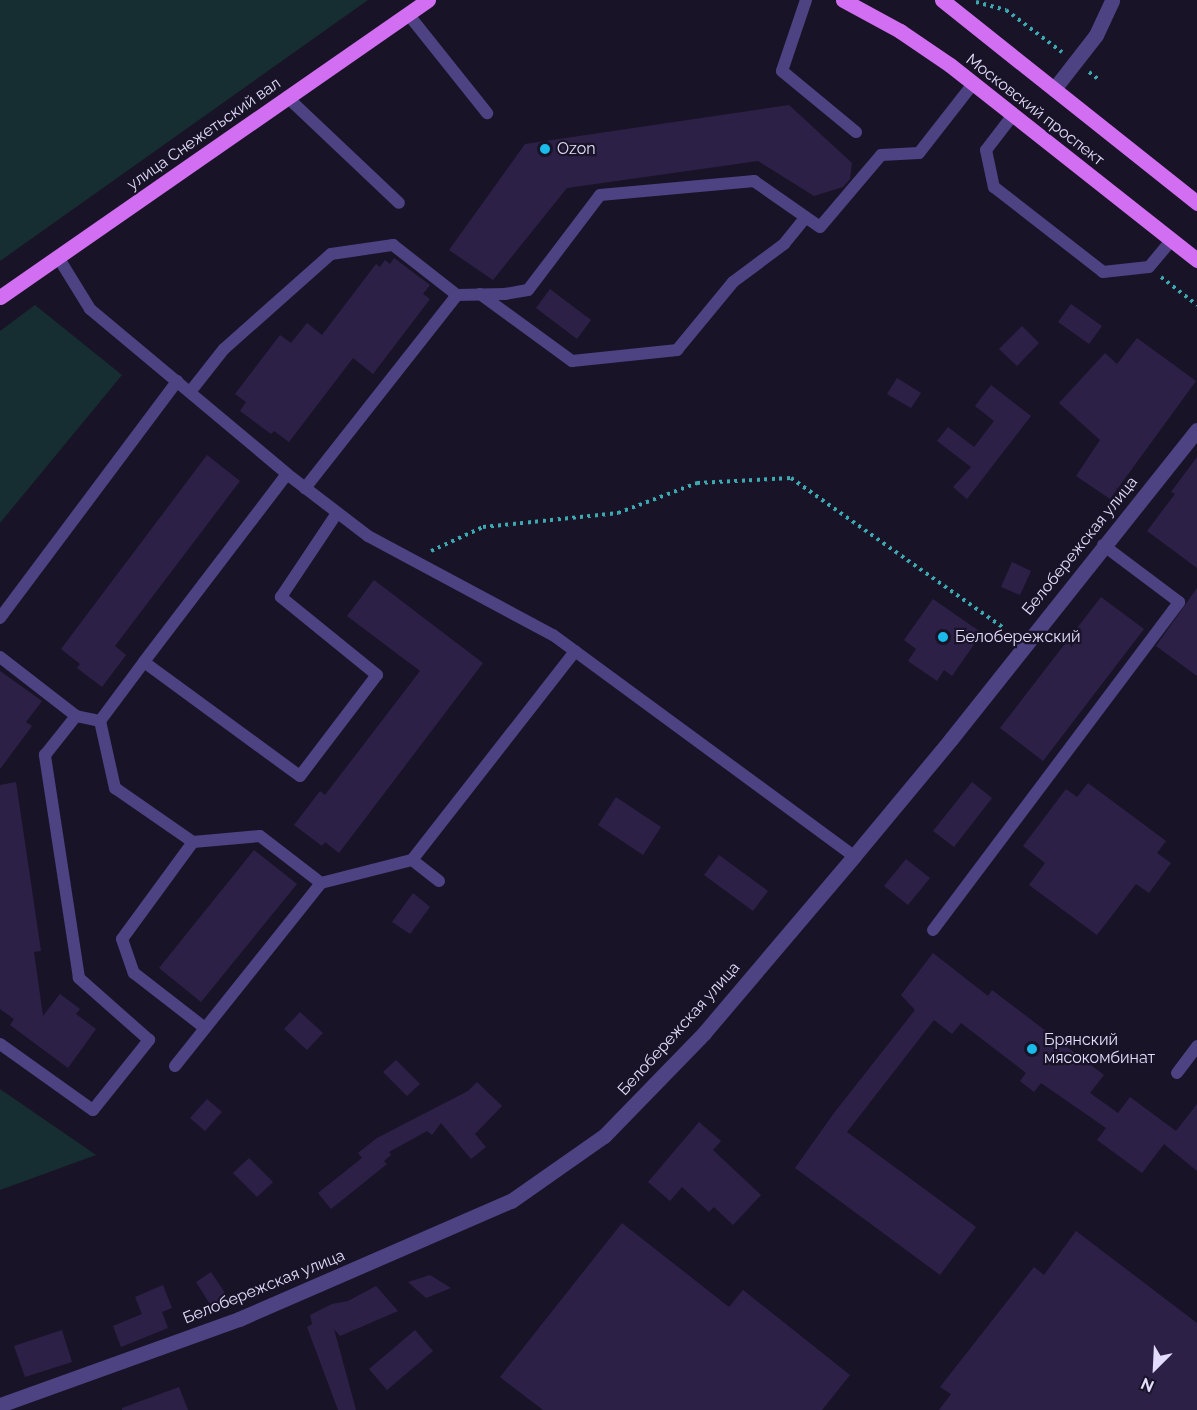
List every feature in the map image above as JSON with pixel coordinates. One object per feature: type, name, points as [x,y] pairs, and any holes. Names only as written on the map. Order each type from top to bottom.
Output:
[{"type":"main road","name":"улица Снежетьский вал","points":[[0,297],[428,0]]},
{"type":"main road","name":"Московский проспект","points":[[843,0],[900,31],[973,84],[1197,260]]},
{"type":"main road","name":"Московский проспект","points":[[942,0],[1197,203]]},
{"type":"street","points":[[1054,89],[1076,63],[1106,16],[1112,0]]},
{"type":"street","name":"Белобережская улица","points":[[0,1405],[238,1319],[511,1201],[604,1136],[704,1033],[854,856],[951,739],[1103,545],[1197,430]]},
{"type":"lane","points":[[806,0],[783,71],[856,132]]},
{"type":"lane","points":[[1100,0],[1106,16]]},
{"type":"lane","points":[[408,14],[487,112]]},
{"type":"lane","points":[[190,392],[224,349],[331,254],[393,245],[457,295],[480,294],[528,290],[600,195],[754,181],[817,226],[823,225],[881,155],[919,153],[973,84]]},
{"type":"lane","points":[[287,97],[399,203]]},
{"type":"lane","points":[[1013,115],[986,150],[994,187],[1104,272],[1149,267],[1172,240]]},
{"type":"lane","points":[[480,294],[572,361],[677,350],[733,282],[784,244],[806,218]]},
{"type":"lane","points":[[58,256],[90,309],[337,513],[368,536],[553,635],[854,856]]},
{"type":"lane","points":[[305,488],[457,295]]},
{"type":"lane","points":[[0,618],[177,381]]},
{"type":"lane","points":[[100,721],[287,474]]},
{"type":"lane","points":[[144,662],[300,776],[377,675],[281,597],[337,513]]},
{"type":"lane","points":[[933,930],[1179,602],[1103,545]]},
{"type":"lane","points":[[175,1066],[321,883],[412,860],[575,651]]},
{"type":"lane","points":[[0,657],[76,716],[100,721]]},
{"type":"lane","points":[[0,1044],[93,1110],[149,1040],[79,978],[45,755],[76,716]]},
{"type":"lane","points":[[100,721],[116,788],[193,842],[260,836],[321,883]]},
{"type":"lane","points":[[193,842],[122,939],[134,974],[206,1028]]},
{"type":"lane","points":[[412,860],[440,881]]},
{"type":"lane","points":[[1177,1074],[1197,1046]]},
{"type":"path","points":[[971,0],[1006,10],[1098,79]]},
{"type":"path","points":[[1149,267],[1197,305]]},
{"type":"path","points":[[411,560],[483,527],[618,513],[697,483],[791,478],[1004,628]]},
{"type":"green space","points":[[0,0],[368,0],[0,261]]},
{"type":"green space","points":[[35,305],[122,375],[0,523],[0,331]]},
{"type":"green space","points":[[0,1089],[96,1155],[0,1190]]},
{"type":"building","points":[[789,105],[852,163],[850,179],[843,187],[814,196],[758,161],[567,188],[493,280],[449,250],[525,144]]},
{"type":"building","points":[[394,258],[430,285],[423,294],[430,299],[373,374],[353,358],[289,442],[274,431],[271,434],[240,411],[246,402],[235,394],[280,335],[291,343],[307,323],[322,335],[376,264],[380,267],[385,260],[390,264]]},
{"type":"building","points":[[550,289],[591,320],[577,339],[536,308]]},
{"type":"building","points":[[1071,304],[1102,326],[1089,344],[1058,322]]},
{"type":"building","points":[[1022,326],[1039,343],[1017,366],[999,349]]},
{"type":"building","points":[[1137,338],[1196,381],[1110,499],[1076,476],[1100,440],[1059,403],[1105,353],[1117,364]]},
{"type":"building","points":[[897,378],[921,393],[911,408],[887,394]]},
{"type":"building","points":[[991,385],[1031,416],[967,499],[953,487],[971,467],[937,441],[948,427],[974,447],[994,421],[975,406]]},
{"type":"building","points":[[207,455],[240,481],[115,646],[126,655],[102,687],[77,668],[80,664],[61,649]]},
{"type":"building","points":[[1197,457],[1197,568],[1147,531],[1175,494],[1171,492]]},
{"type":"building","points":[[1012,562],[1031,571],[1020,595],[1001,587]]},
{"type":"building","points":[[374,580],[483,663],[339,853],[325,842],[322,846],[294,825],[320,791],[325,795],[420,671],[347,616]]},
{"type":"building","points":[[1197,588],[1197,676],[1156,646]]},
{"type":"building","points":[[1101,597],[1144,629],[1043,761],[1000,728]]},
{"type":"building","name":"Белобережский","points":[[933,599],[982,633],[952,676],[944,670],[937,681],[908,661],[916,649],[904,640]]},
{"type":"building","points":[[0,671],[42,701],[26,722],[32,726],[0,769]]},
{"type":"building","points":[[16,782],[41,951],[34,952],[43,1016],[60,994],[80,1009],[76,1014],[96,1029],[68,1068],[10,1025],[14,1019],[0,1009],[0,785]]},
{"type":"building","points":[[972,782],[992,798],[954,847],[933,831]]},
{"type":"building","points":[[1088,783],[1166,841],[1157,853],[1171,863],[1149,893],[1136,884],[1097,935],[1029,885],[1045,863],[1023,846],[1066,789],[1077,797]]},
{"type":"building","points":[[616,797],[661,827],[643,855],[598,825]]},
{"type":"building","points":[[254,850],[297,884],[201,1002],[159,968]]},
{"type":"building","points":[[719,855],[768,891],[753,911],[704,875]]},
{"type":"building","points":[[906,859],[930,878],[908,905],[884,886]]},
{"type":"building","points":[[413,893],[430,907],[410,934],[392,922]]},
{"type":"building","points":[[933,953],[988,996],[992,990],[1104,1075],[1090,1093],[1118,1113],[1130,1097],[1176,1131],[1197,1104],[1197,1171],[1164,1144],[1142,1173],[1097,1140],[1106,1128],[1041,1083],[1034,1092],[1020,1081],[1026,1073],[961,1023],[952,1034],[934,1020],[847,1132],[976,1227],[940,1275],[795,1168],[834,1113],[915,1010],[901,995]]},
{"type":"building","points":[[300,1012],[323,1033],[307,1050],[284,1029]]},
{"type":"building","points":[[396,1060],[420,1084],[407,1096],[383,1072]]},
{"type":"building","points":[[477,1082],[502,1106],[475,1134],[486,1147],[471,1159],[441,1123],[432,1135],[427,1131],[389,1152],[391,1155],[384,1161],[387,1164],[331,1209],[318,1193],[362,1158],[358,1153],[377,1138],[468,1091]]},
{"type":"building","points":[[207,1099],[222,1112],[205,1131],[190,1118]]},
{"type":"building","points":[[699,1122],[721,1141],[713,1150],[761,1195],[733,1225],[714,1207],[709,1212],[682,1187],[670,1201],[648,1182]]},
{"type":"building","points":[[249,1158],[273,1182],[257,1197],[233,1173]]},
{"type":"building","points":[[622,1223],[729,1307],[743,1290],[850,1375],[822,1410],[543,1410],[500,1377]]},
{"type":"building","points":[[1076,1231],[1197,1323],[1197,1410],[939,1410],[951,1394],[940,1387],[1034,1267],[1044,1275]]},
{"type":"building","points":[[211,1272],[229,1299],[213,1309],[196,1282]]},
{"type":"building","points":[[430,1275],[451,1288],[426,1298],[408,1282]]},
{"type":"building","points":[[163,1285],[172,1308],[162,1312],[168,1328],[121,1347],[113,1326],[142,1314],[135,1297]]},
{"type":"building","points":[[376,1286],[398,1311],[340,1336],[334,1329],[356,1410],[338,1410],[307,1327],[312,1324],[310,1315],[332,1304],[348,1301]]},
{"type":"building","points":[[62,1330],[72,1362],[25,1377],[14,1346]]},
{"type":"building","points":[[415,1330],[433,1351],[387,1390],[369,1369]]},
{"type":"building","points":[[179,1387],[188,1410],[122,1410],[122,1408]]},
{"type":"place","name":"Ozon","points":[[545,149]]},
{"type":"place","name":"Белобережский","points":[[943,637]]},
{"type":"place","name":"Брянский мясокомбинат","points":[[1032,1049]]}]
